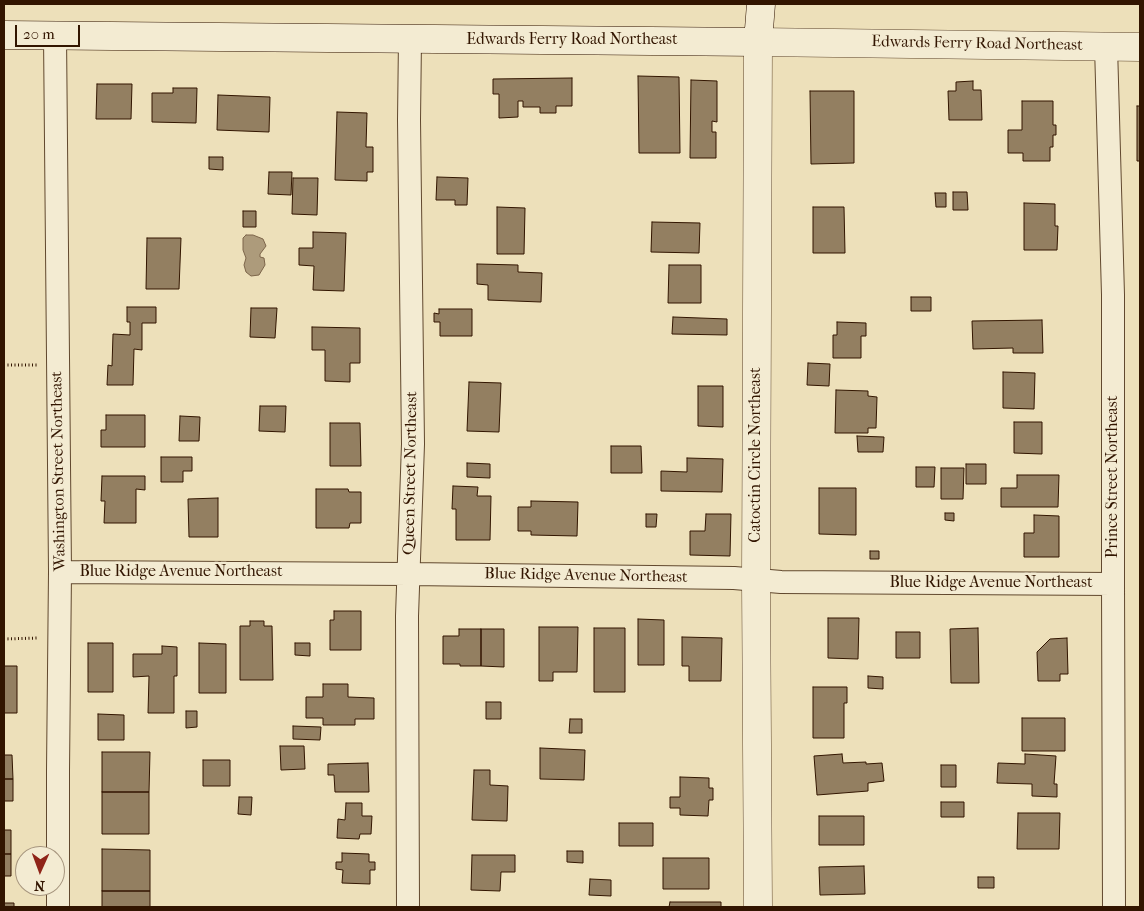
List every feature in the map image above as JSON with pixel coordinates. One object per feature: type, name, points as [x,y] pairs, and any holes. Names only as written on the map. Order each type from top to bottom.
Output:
[{"type":"street","name":"Catoctin Circle Northeast","points":[[758,907],[756,580],[758,42],[761,4]]},
{"type":"street","name":"Edwards Ferry Road Northeast","points":[[4,35],[1140,47]]},
{"type":"street","name":"Washington Street Northeast","points":[[55,35],[60,572],[58,907]]},
{"type":"street","name":"Queen Street Northeast","points":[[408,907],[407,616],[412,444],[410,39]]},
{"type":"street","name":"Prince Street Northeast","points":[[1106,46],[1113,295],[1114,907]]},
{"type":"street","name":"Blue Ridge Avenue Northeast","points":[[60,572],[409,574],[734,578],[791,582],[1112,584]]},
{"type":"path","points":[[4,365],[43,365]]},
{"type":"path","points":[[4,639],[41,638]]},
{"type":"shaded area","points":[[246,235],[253,235],[263,239],[266,246],[260,254],[260,257],[264,258],[265,265],[259,275],[251,276],[246,272],[243,238]]},
{"type":"building","points":[[638,76],[679,77],[680,153],[639,153]]},
{"type":"building","points":[[572,78],[572,106],[556,106],[556,113],[540,113],[540,107],[523,107],[523,101],[518,101],[518,117],[499,118],[499,94],[493,94],[493,79]]},
{"type":"building","points":[[691,80],[717,81],[717,122],[712,121],[712,132],[716,132],[716,158],[690,158]]},
{"type":"building","points":[[973,81],[973,90],[981,90],[982,120],[949,120],[948,91],[956,91],[956,82]]},
{"type":"building","points":[[97,84],[132,84],[131,119],[96,119]]},
{"type":"building","points":[[173,88],[197,88],[196,123],[152,122],[152,93],[173,93]]},
{"type":"building","points":[[810,91],[854,91],[854,163],[811,164]]},
{"type":"building","points":[[218,95],[270,97],[269,132],[217,130]]},
{"type":"building","points":[[1022,101],[1053,101],[1053,125],[1056,125],[1056,135],[1053,135],[1053,147],[1050,147],[1050,161],[1023,161],[1023,153],[1008,153],[1008,130],[1022,130]]},
{"type":"building","points":[[1137,106],[1140,106],[1140,161],[1137,161]]},
{"type":"building","points":[[337,112],[367,113],[366,147],[373,147],[373,172],[367,172],[367,181],[335,180]]},
{"type":"building","points":[[209,157],[223,157],[223,170],[209,169]]},
{"type":"building","points":[[269,172],[292,172],[291,195],[268,194]]},
{"type":"building","points":[[437,177],[468,178],[467,205],[455,205],[455,200],[436,200]]},
{"type":"building","points":[[293,178],[318,178],[317,215],[292,214]]},
{"type":"building","points":[[953,192],[967,192],[968,210],[953,210]]},
{"type":"building","points":[[935,193],[946,193],[946,207],[936,207]]},
{"type":"building","points":[[1024,203],[1055,204],[1055,226],[1058,226],[1057,250],[1024,250]]},
{"type":"building","points":[[497,207],[525,208],[524,254],[497,254]]},
{"type":"building","points":[[813,207],[844,207],[845,253],[813,253]]},
{"type":"building","points":[[243,211],[256,211],[256,227],[243,227]]},
{"type":"building","points":[[652,222],[700,223],[699,253],[651,252]]},
{"type":"building","points":[[313,232],[346,233],[344,291],[313,290],[314,266],[299,265],[299,248],[313,248]]},
{"type":"building","points":[[147,238],[181,238],[179,289],[146,289]]},
{"type":"building","points":[[477,264],[518,265],[518,272],[542,273],[541,302],[488,300],[488,285],[477,284]]},
{"type":"building","points":[[669,265],[701,265],[701,303],[668,303]]},
{"type":"building","points":[[911,297],[931,297],[931,311],[911,311]]},
{"type":"building","points":[[127,307],[156,307],[156,323],[142,323],[142,350],[134,349],[133,385],[107,385],[108,365],[112,366],[113,334],[130,335],[130,322],[127,322]]},
{"type":"building","points":[[251,308],[277,308],[275,338],[250,337]]},
{"type":"building","points":[[439,309],[472,309],[472,336],[440,336],[440,322],[434,322],[434,313],[439,314]]},
{"type":"building","points":[[673,317],[727,319],[727,335],[672,334]]},
{"type":"building","points":[[1042,320],[1043,353],[1013,353],[1013,348],[973,349],[972,321]]},
{"type":"building","points":[[837,322],[866,323],[866,336],[861,336],[861,358],[833,358],[833,335],[837,335]]},
{"type":"building","points":[[312,327],[360,328],[360,363],[350,363],[350,382],[325,381],[325,350],[312,350]]},
{"type":"building","points":[[808,363],[830,364],[829,386],[807,385]]},
{"type":"building","points":[[1003,372],[1035,373],[1034,409],[1003,408]]},
{"type":"building","points":[[469,382],[501,383],[499,432],[467,431]]},
{"type":"building","points":[[698,386],[723,386],[723,427],[698,426]]},
{"type":"building","points":[[836,390],[868,391],[868,396],[877,397],[876,428],[868,428],[868,433],[835,433]]},
{"type":"building","points":[[260,406],[286,406],[285,432],[259,431]]},
{"type":"building","points":[[106,415],[145,415],[145,447],[101,447],[101,430],[106,430]]},
{"type":"building","points":[[180,416],[200,417],[199,441],[179,441]]},
{"type":"building","points":[[1014,422],[1042,422],[1042,454],[1014,453]]},
{"type":"building","points":[[330,423],[360,423],[361,466],[330,466]]},
{"type":"building","points":[[857,436],[884,437],[883,452],[858,452]]},
{"type":"building","points":[[611,446],[641,446],[642,473],[611,473]]},
{"type":"building","points":[[161,457],[192,457],[192,471],[183,471],[183,482],[161,482]]},
{"type":"building","points":[[687,458],[723,459],[722,492],[661,491],[661,471],[687,472]]},
{"type":"building","points":[[467,463],[490,464],[490,478],[467,477]]},
{"type":"building","points":[[966,464],[986,464],[986,484],[966,484]]},
{"type":"building","points":[[916,467],[935,467],[934,487],[916,487]]},
{"type":"building","points":[[941,468],[964,468],[963,499],[941,499]]},
{"type":"building","points":[[1017,475],[1059,475],[1058,507],[1001,507],[1001,488],[1017,488]]},
{"type":"building","points":[[102,476],[145,476],[145,490],[136,489],[136,523],[104,523],[105,501],[101,501]]},
{"type":"building","points":[[453,486],[478,487],[477,496],[491,496],[490,540],[456,540],[456,509],[452,509]]},
{"type":"building","points":[[819,488],[856,488],[856,535],[819,534]]},
{"type":"building","points":[[316,489],[348,489],[349,492],[361,492],[361,523],[350,523],[349,528],[316,528]]},
{"type":"building","points":[[218,498],[218,537],[189,537],[188,499]]},
{"type":"building","points":[[531,501],[578,502],[577,536],[531,535],[531,531],[518,531],[518,507],[531,507]]},
{"type":"building","points":[[945,513],[954,513],[954,521],[945,520]]},
{"type":"building","points":[[646,514],[657,514],[656,527],[646,527]]},
{"type":"building","points":[[706,514],[731,514],[730,556],[690,555],[690,531],[705,531]]},
{"type":"building","points":[[1034,515],[1059,516],[1059,557],[1024,557],[1024,533],[1034,533]]},
{"type":"building","points":[[870,551],[879,551],[879,559],[870,559]]},
{"type":"building","points":[[334,611],[361,611],[361,650],[330,650],[330,620],[334,620]]},
{"type":"building","points":[[828,618],[859,618],[858,659],[828,658]]},
{"type":"building","points":[[638,619],[664,620],[664,665],[638,665]]},
{"type":"building","points":[[250,621],[264,621],[264,626],[272,626],[273,680],[240,680],[240,626],[250,626]]},
{"type":"building","points":[[539,627],[578,627],[577,672],[553,672],[553,681],[539,681]]},
{"type":"building","points":[[594,628],[625,628],[625,692],[594,692]]},
{"type":"building","points":[[978,628],[979,683],[951,683],[950,629]]},
{"type":"building","points":[[459,629],[481,629],[481,666],[443,664],[443,636],[459,636]]},
{"type":"building","points":[[481,629],[504,629],[504,667],[481,666]]},
{"type":"building","points":[[896,632],[920,632],[920,658],[896,658]]},
{"type":"building","points":[[682,637],[722,638],[721,681],[689,681],[689,666],[682,666]]},
{"type":"building","points":[[1067,638],[1068,674],[1060,674],[1060,681],[1038,681],[1037,652],[1050,639]]},
{"type":"building","points":[[88,643],[113,643],[113,692],[88,692]]},
{"type":"building","points":[[199,643],[226,644],[226,693],[199,693]]},
{"type":"building","points":[[295,643],[310,643],[310,656],[295,655]]},
{"type":"building","points":[[162,646],[177,647],[177,676],[174,676],[174,713],[148,713],[149,676],[133,677],[133,654],[162,654]]},
{"type":"building","points":[[4,666],[17,666],[17,713],[4,713]]},
{"type":"building","points":[[868,676],[883,677],[883,689],[868,688]]},
{"type":"building","points":[[323,684],[348,684],[348,697],[374,698],[374,719],[355,719],[355,725],[323,725],[323,718],[306,718],[306,697],[323,697]]},
{"type":"building","points":[[813,687],[847,687],[847,703],[844,703],[844,738],[813,738]]},
{"type":"building","points":[[486,702],[501,702],[501,719],[486,719]]},
{"type":"building","points":[[186,711],[197,711],[197,727],[186,728]]},
{"type":"building","points":[[98,714],[124,715],[124,740],[98,740]]},
{"type":"building","points":[[1022,718],[1065,718],[1065,751],[1022,751]]},
{"type":"building","points":[[570,719],[582,719],[582,733],[569,733]]},
{"type":"building","points":[[293,726],[321,727],[320,740],[293,739]]},
{"type":"building","points":[[280,746],[304,746],[305,769],[281,770]]},
{"type":"building","points":[[540,748],[585,750],[584,780],[540,779]]},
{"type":"building","points":[[102,752],[150,752],[149,792],[102,792]]},
{"type":"building","points":[[842,754],[843,763],[882,763],[884,781],[868,783],[868,791],[817,795],[814,756]]},
{"type":"building","points":[[1025,754],[1056,756],[1054,784],[1057,784],[1057,797],[1032,796],[1032,784],[997,783],[998,763],[1025,764]]},
{"type":"building","points":[[4,755],[12,755],[13,779],[4,779]]},
{"type":"building","points":[[203,760],[230,760],[230,786],[203,786]]},
{"type":"building","points":[[368,763],[369,792],[335,792],[334,775],[328,775],[328,764]]},
{"type":"building","points":[[941,765],[956,765],[956,787],[941,787]]},
{"type":"building","points":[[474,770],[490,770],[490,785],[508,786],[507,821],[472,820]]},
{"type":"building","points":[[680,777],[709,778],[709,788],[713,788],[713,800],[709,800],[708,816],[680,815],[680,808],[670,808],[670,797],[680,797]]},
{"type":"building","points":[[4,779],[13,779],[13,801],[4,801]]},
{"type":"building","points":[[102,792],[149,792],[149,834],[102,834]]},
{"type":"building","points":[[239,797],[252,797],[251,815],[238,814]]},
{"type":"building","points":[[941,802],[964,802],[964,817],[941,817]]},
{"type":"building","points":[[346,803],[362,803],[362,816],[372,816],[371,834],[360,834],[359,839],[337,838],[338,819],[345,820]]},
{"type":"building","points":[[1018,813],[1060,813],[1059,849],[1017,849]]},
{"type":"building","points":[[819,816],[864,816],[864,845],[819,845]]},
{"type":"building","points":[[619,823],[653,823],[653,846],[619,846]]},
{"type":"building","points":[[4,830],[11,830],[11,854],[4,854]]},
{"type":"building","points":[[102,849],[150,850],[150,891],[102,891]]},
{"type":"building","points":[[567,851],[583,851],[583,863],[567,862]]},
{"type":"building","points":[[342,853],[369,854],[369,862],[375,862],[375,870],[370,870],[370,884],[342,883],[343,870],[336,869],[336,862],[342,862]]},
{"type":"building","points":[[4,854],[11,854],[11,876],[4,876]]},
{"type":"building","points":[[472,855],[515,855],[515,872],[501,872],[500,891],[471,890]]},
{"type":"building","points":[[663,858],[709,858],[709,889],[663,889]]},
{"type":"building","points":[[864,866],[865,894],[820,895],[819,867]]},
{"type":"building","points":[[978,877],[994,877],[994,888],[978,888]]},
{"type":"building","points":[[590,879],[611,880],[611,896],[589,895]]},
{"type":"building","points":[[102,891],[150,891],[150,907],[102,907]]},
{"type":"building","points":[[670,902],[721,902],[721,907],[669,907]]},
{"type":"building","points":[[4,903],[14,903],[14,907],[4,907]]}]
